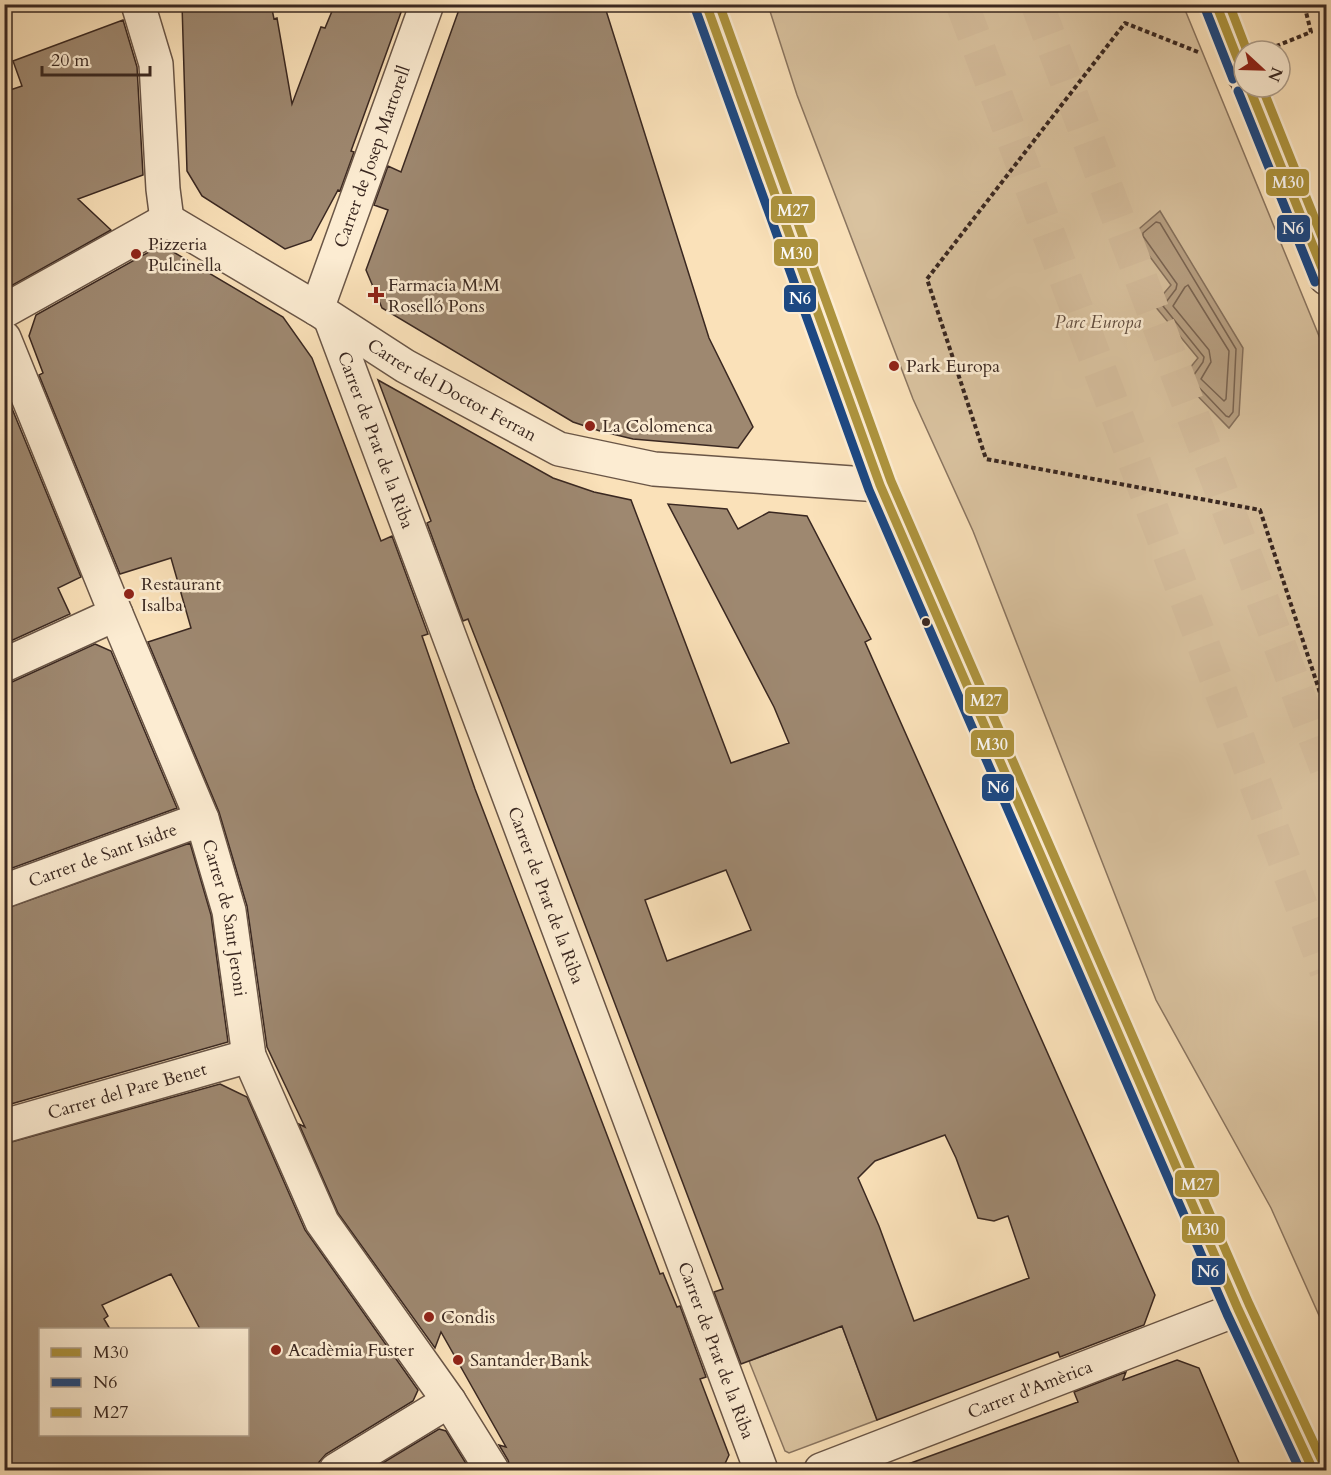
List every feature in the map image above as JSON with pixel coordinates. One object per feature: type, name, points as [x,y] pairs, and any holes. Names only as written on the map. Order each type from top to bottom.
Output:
[{"type":"street","points":[[4,311],[167,220],[163,189],[156,64],[138,4]]},
{"type":"street","name":"Carrer de Josep Martorell","points":[[324,314],[427,4]]},
{"type":"street","points":[[706,4],[880,484],[1238,1309],[1313,1470]]},
{"type":"street","points":[[1216,4],[1234,39]]},
{"type":"street","points":[[1260,99],[1326,278]]},
{"type":"street","name":"Carrer del Doctor Ferran","points":[[167,220],[324,314],[405,366],[559,449],[654,469],[880,484]]},
{"type":"street","name":"Carrer de Prat de la Riba","points":[[324,314],[761,1470]]},
{"type":"street","name":"Carrer de Sant Jeroni","points":[[4,339],[202,819],[229,911],[249,1056],[322,1222],[449,1401],[492,1470]]},
{"type":"street","points":[[4,666],[116,614]]},
{"type":"street","name":"Carrer de Sant Isidre","points":[[4,891],[202,819]]},
{"type":"street","name":"Carrer del Pare Benet","points":[[4,1126],[249,1056]]},
{"type":"street","name":"Carrer d'Amèrica","points":[[821,1470],[1238,1309]]},
{"type":"street","points":[[336,1470],[449,1401]]},
{"type":"path","points":[[1292,43],[1311,32],[1304,4]]},
{"type":"path","points":[[1232,63],[1125,23],[927,279],[986,459],[1260,510],[1326,711]]},
{"type":"green space","name":"Parc Europa","points":[[768,5],[1183,5],[1326,353],[1326,1331],[1271,1208],[1156,1000],[973,531],[913,399],[797,95]]},
{"type":"green space","points":[[842,1326],[877,1420],[789,1453],[785,1451],[749,1361]]},
{"type":"water","points":[[1160,211],[1243,348],[1239,415],[1229,428],[1181,379],[1198,358],[1154,305],[1171,285],[1133,234]]},
{"type":"building","points":[[182,4],[271,4],[274,19],[277,18],[292,104],[321,27],[325,28],[335,4],[404,4],[351,151],[354,152],[340,191],[338,190],[311,240],[285,249],[202,196],[187,171]]},
{"type":"building","points":[[461,4],[604,4],[709,338],[753,427],[738,448],[633,439],[573,422],[382,308],[366,270],[388,210],[374,205],[388,166],[401,172]]},
{"type":"building","points":[[123,20],[137,67],[143,175],[78,199],[111,230],[11,286],[4,284],[4,92],[22,86],[13,61]]},
{"type":"building","points":[[156,248],[170,250],[283,317],[312,358],[381,541],[392,536],[428,634],[422,636],[475,789],[660,1274],[663,1273],[677,1307],[680,1306],[706,1377],[700,1379],[729,1455],[722,1470],[511,1470],[499,1445],[506,1447],[441,1332],[435,1348],[338,1213],[299,1124],[305,1127],[267,1047],[247,906],[219,812],[148,642],[191,628],[171,558],[120,574],[39,375],[43,373],[29,336],[36,315]]},
{"type":"building","points":[[378,380],[553,478],[594,492],[631,500],[731,763],[789,743],[774,707],[668,504],[727,509],[738,529],[769,512],[807,516],[871,639],[865,642],[1155,1295],[1144,1325],[1060,1357],[1058,1352],[877,1420],[842,1326],[741,1364],[714,1292],[723,1289],[501,703],[468,619],[463,621],[427,523],[431,521]],"holes":[[[726,870],[751,930],[667,961],[645,900]],[[945,1135],[978,1218],[994,1221],[1008,1216],[1029,1278],[914,1321],[879,1226],[858,1178],[875,1161]]]},
{"type":"building","points":[[4,389],[81,577],[58,588],[70,614],[4,644]]},
{"type":"building","points":[[95,644],[111,651],[177,808],[4,871],[4,683],[12,682]]},
{"type":"building","points":[[190,843],[211,915],[228,1042],[4,1106],[4,909]]},
{"type":"building","points":[[220,1084],[247,1097],[305,1230],[418,1390],[413,1401],[326,1454],[319,1462],[317,1470],[4,1470],[4,1144]]},
{"type":"building","points":[[1177,1360],[1199,1368],[1242,1470],[901,1470],[900,1467],[1078,1402],[1074,1392],[1126,1372],[1123,1380]]},
{"type":"building","points":[[439,1429],[446,1431],[470,1470],[371,1470]]},
{"type":"tunnel","points":[[962,4],[1326,971]]},
{"type":"tunnel","points":[[1037,4],[1326,768]]},
{"type":"transit line","name":"M30","points":[[706,4],[880,485],[1238,1309],[1313,1470]]},
{"type":"transit line","name":"M27","points":[[719,4],[891,481],[1249,1304],[1324,1465]]},
{"type":"transit line","name":"M30","points":[[1216,4],[1232,45]]},
{"type":"transit line","name":"M27","points":[[1229,4],[1242,39]]},
{"type":"transit line","name":"N6","points":[[695,8],[869,490],[1227,1314],[1300,1470]]},
{"type":"transit line","name":"N6","points":[[1205,8],[1232,76]]},
{"type":"transit line","name":"N6","points":[[1241,99],[1315,282]]},
{"type":"transit line","name":"M30","points":[[1254,99],[1326,278]]},
{"type":"transit line","name":"M27","points":[[1267,99],[1326,247]]},
{"type":"place","name":"Pizzeria Pulcinella","points":[[136,254]]},
{"type":"place","name":"Farmacia M.M Roselló Pons","points":[[376,295]]},
{"type":"place","name":"Park Europa","points":[[894,366]]},
{"type":"place","name":"La Colomenca","points":[[590,426]]},
{"type":"place","name":"Restaurant Isalba","points":[[129,594]]},
{"type":"place","name":"Condis","points":[[429,1317]]},
{"type":"place","name":"Acadèmia Fuster","points":[[276,1350]]},
{"type":"place","name":"Santander Bank","points":[[458,1360]]}]
